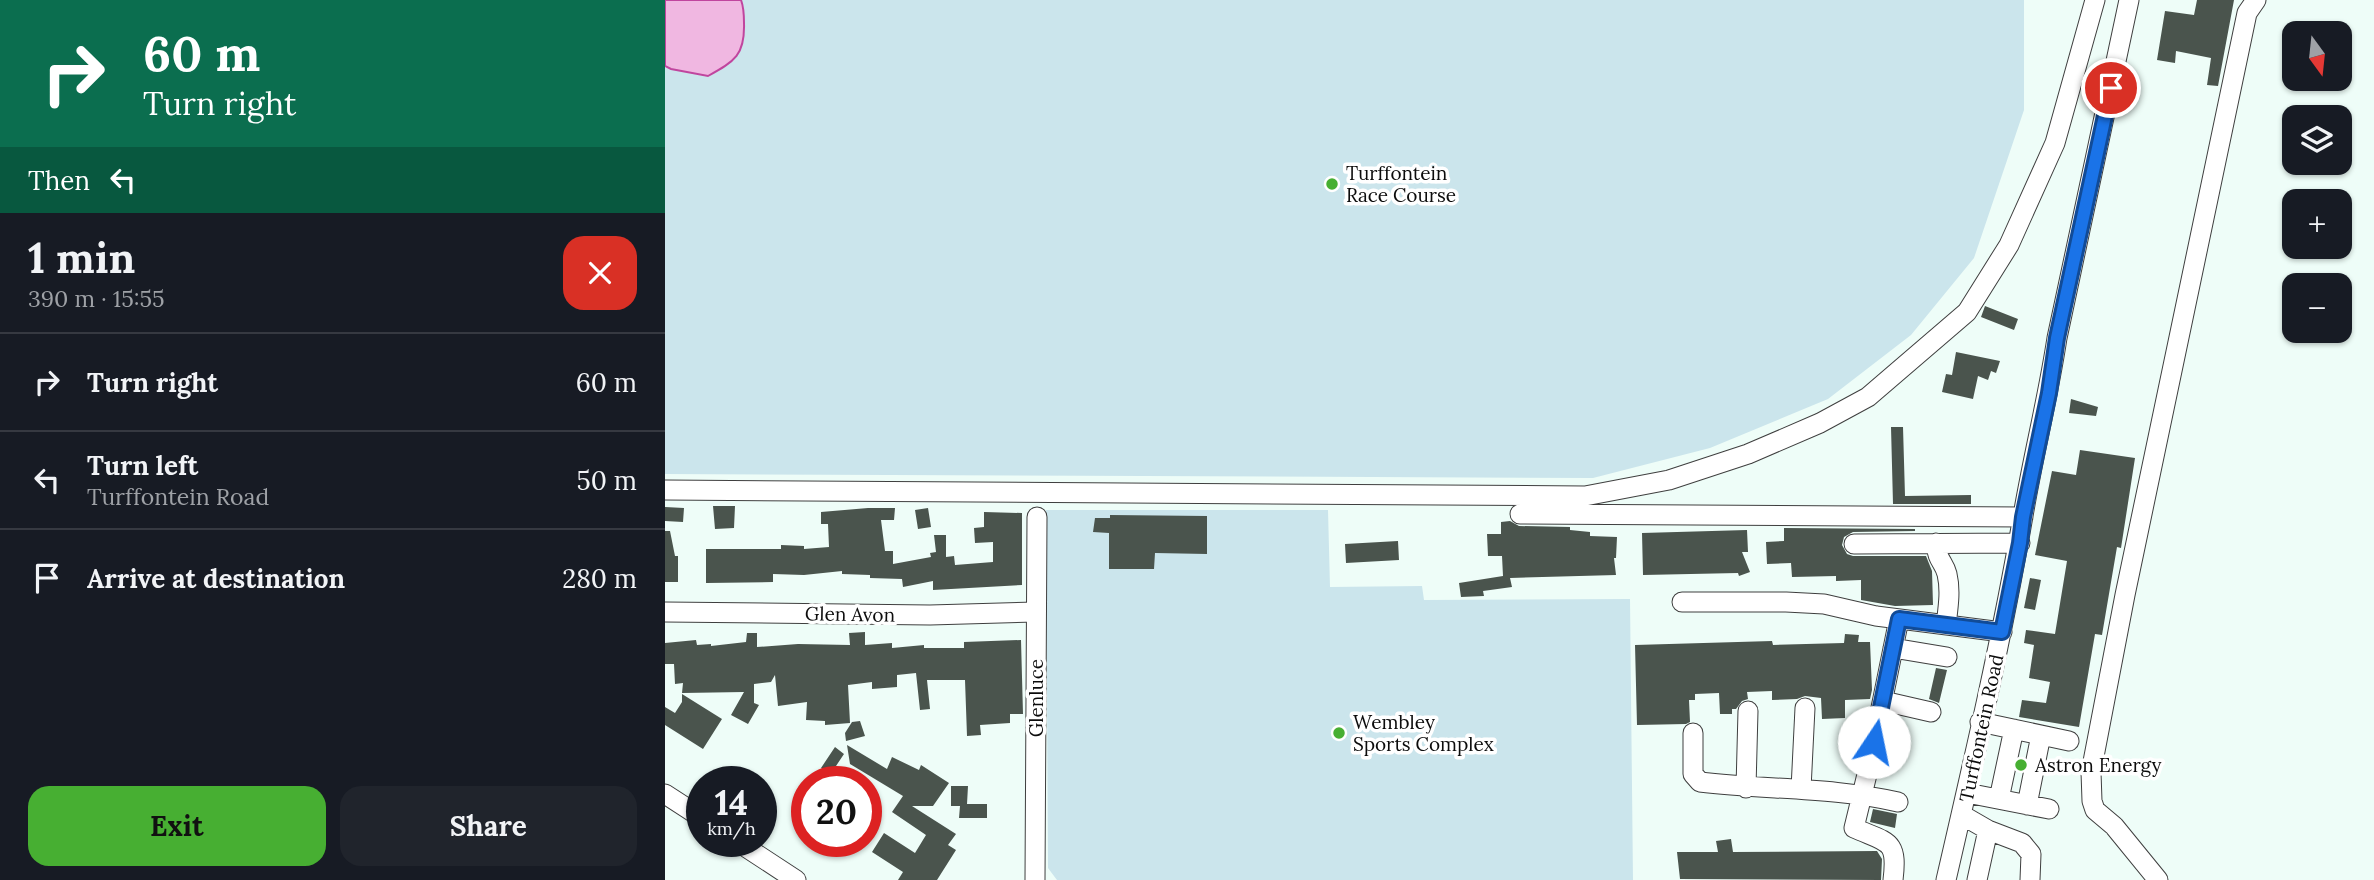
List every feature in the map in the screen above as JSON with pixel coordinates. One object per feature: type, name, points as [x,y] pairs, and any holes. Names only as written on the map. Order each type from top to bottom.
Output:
[{"type":"street","points":[[665,491],[1585,496],[1669,480],[1748,454],[1820,423],[1868,397],[1968,312],[2009,245],[2055,143],[2095,0]]},
{"type":"street","name":"Turffontein Road","points":[[1946,880],[2002,632],[2049,393],[2057,338],[2129,0]]},
{"type":"street","points":[[2158,880],[2114,826],[2095,810],[2091,772],[2125,595],[2247,13],[2256,0]]},
{"type":"street","points":[[1520,514],[2023,517]]},
{"type":"street","name":"Glenluce","points":[[1035,880],[1037,517]]},
{"type":"street","points":[[1936,543],[1937,557],[1947,570],[1950,591],[1946,625]]},
{"type":"street","points":[[1854,544],[2020,543]]},
{"type":"street","points":[[1682,602],[1811,603],[1899,619],[2002,632]]},
{"type":"street","name":"Glen Avon","points":[[665,612],[930,615],[1035,612]]},
{"type":"street","points":[[1893,880],[1896,858],[1893,849],[1884,841],[1854,828],[1899,619]]},
{"type":"street","points":[[1893,648],[1947,657]]},
{"type":"street","points":[[1882,701],[1931,712]]},
{"type":"street","points":[[1801,789],[1805,708]]},
{"type":"street","points":[[1746,788],[1748,711]]},
{"type":"street","points":[[1980,722],[2069,741]]},
{"type":"street","points":[[1999,799],[2014,729]]},
{"type":"street","points":[[1693,733],[1693,774],[1700,782],[1746,788],[1862,794],[1898,803]]},
{"type":"street","points":[[2027,805],[2041,735]]},
{"type":"street","points":[[1967,793],[2049,809]]},
{"type":"street","points":[[665,794],[686,808]]},
{"type":"street","points":[[1962,815],[1988,830],[2022,843],[2031,853],[2030,880]]},
{"type":"street","points":[[1977,880],[1988,830]]},
{"type":"street","points":[[761,857],[796,880]]},
{"type":"shaded area","name":"Turffontein Race Course","points":[[665,0],[2024,0],[2024,110],[1974,258],[1911,335],[1828,399],[1710,448],[1593,478],[665,474]]},
{"type":"shaded area","points":[[665,0],[741,0],[744,34],[737,56],[708,76],[665,66]]},
{"type":"shaded area","name":"Wembley Sports Complex","points":[[1046,510],[1328,510],[1330,587],[1422,586],[1424,600],[1630,599],[1633,880],[1057,880],[1048,868]]},
{"type":"building","points":[[2197,0],[2234,0],[2218,86],[2207,85],[2211,58],[2176,51],[2175,63],[2157,60],[2165,11],[2194,15]]},
{"type":"building","points":[[1985,306],[2018,319],[2014,330],[1981,317]]},
{"type":"building","points":[[1956,352],[2000,361],[1996,373],[1991,371],[1988,380],[1978,376],[1973,399],[1942,392],[1946,374],[1952,375]]},
{"type":"building","points":[[2071,399],[2098,407],[2096,416],[2069,413]]},
{"type":"building","points":[[1891,427],[1903,427],[1905,496],[1971,495],[1971,504],[1893,504]]},
{"type":"building","points":[[2080,450],[2135,458],[2121,548],[2117,547],[2102,635],[2095,634],[2079,727],[2019,717],[2022,700],[2046,703],[2050,682],[2029,678],[2034,645],[2024,643],[2026,630],[2055,634],[2067,561],[2035,555],[2052,471],[2076,475]]},
{"type":"building","points":[[713,506],[735,506],[734,528],[715,529]]},
{"type":"building","points":[[665,507],[684,508],[683,522],[665,521]]},
{"type":"building","points":[[895,508],[894,520],[881,520],[885,551],[893,551],[893,564],[931,557],[930,553],[936,552],[934,535],[946,535],[946,557],[954,556],[955,565],[993,562],[993,542],[975,543],[974,528],[984,527],[984,512],[1022,513],[1022,585],[933,590],[933,581],[903,587],[902,579],[870,578],[870,575],[842,574],[842,571],[804,575],[773,574],[773,582],[706,583],[706,549],[781,549],[781,545],[804,546],[804,549],[829,547],[828,524],[821,524],[821,512]]},
{"type":"building","points":[[928,508],[931,527],[918,529],[915,510]]},
{"type":"building","points":[[1110,515],[1207,516],[1207,554],[1155,553],[1154,569],[1109,569],[1109,533],[1093,532],[1095,518],[1110,518]]},
{"type":"building","points":[[1510,521],[1519,526],[1570,527],[1570,530],[1590,532],[1590,536],[1617,537],[1614,558],[1616,575],[1510,578],[1512,587],[1483,591],[1484,596],[1461,597],[1459,583],[1503,576],[1502,556],[1488,556],[1487,534],[1501,534],[1501,522]]},
{"type":"building","points":[[1784,528],[1915,529],[1853,532],[1844,537],[1842,545],[1847,554],[1853,556],[1926,556],[1932,571],[1933,605],[1895,606],[1861,600],[1861,580],[1836,581],[1836,576],[1792,577],[1791,563],[1767,564],[1766,542],[1784,541]]},
{"type":"building","points":[[1747,530],[1748,552],[1742,552],[1750,572],[1739,576],[1738,573],[1643,575],[1642,533]]},
{"type":"building","points":[[665,531],[670,531],[675,556],[678,556],[678,582],[665,582]]},
{"type":"building","points":[[1398,541],[1399,560],[1346,563],[1345,544]]},
{"type":"building","points":[[2030,578],[2041,580],[2035,610],[2024,608]]},
{"type":"building","points":[[865,632],[865,645],[892,643],[892,648],[924,645],[924,648],[964,648],[964,642],[1021,640],[1023,714],[1010,714],[1010,723],[980,725],[981,735],[967,736],[965,680],[927,680],[930,709],[920,710],[916,673],[897,675],[897,687],[872,689],[872,682],[848,685],[850,723],[825,725],[825,721],[806,720],[807,702],[778,706],[775,675],[771,682],[754,684],[754,703],[759,705],[748,724],[731,715],[744,692],[682,693],[683,683],[675,684],[674,664],[665,664],[665,643],[696,640],[697,645],[711,646],[746,642],[747,633],[757,633],[757,647],[798,644],[850,645],[849,633]]},
{"type":"building","points":[[1845,634],[1859,635],[1858,642],[1870,642],[1872,690],[1870,699],[1845,700],[1845,718],[1822,719],[1821,698],[1805,696],[1772,700],[1772,691],[1747,692],[1748,699],[1742,701],[1736,709],[1732,709],[1732,714],[1720,714],[1719,693],[1695,694],[1695,700],[1689,700],[1690,722],[1637,725],[1635,645],[1772,641],[1773,645],[1844,643]]},
{"type":"building","points":[[1936,668],[1947,670],[1939,703],[1929,699]]},
{"type":"building","points":[[682,694],[722,719],[703,749],[665,725],[665,707],[675,713],[682,702]]},
{"type":"building","points":[[860,721],[865,736],[846,741],[845,733],[852,722]]},
{"type":"building","points":[[847,745],[882,766],[853,766],[850,764]]},
{"type":"building","points":[[835,747],[844,754],[836,766],[822,766]]},
{"type":"building","points":[[892,757],[919,770],[921,765],[949,783],[933,806],[912,806],[956,834],[948,845],[956,850],[937,880],[898,880],[903,872],[880,857],[882,857],[884,833],[915,853],[926,835],[892,812],[903,796],[882,783],[882,766],[887,769]]},
{"type":"building","points":[[951,786],[968,786],[967,804],[987,804],[987,818],[959,818],[960,806],[951,806]]},
{"type":"building","points":[[1873,809],[1897,814],[1895,828],[1870,822]]},
{"type":"building","points":[[1731,839],[1733,852],[1877,851],[1882,859],[1881,880],[1680,879],[1677,852],[1718,852],[1716,841]]},
{"type":"place","name":"Turffontein Race Course","points":[[1332,184]]},
{"type":"place","name":"Wembley Sports Complex","points":[[1339,733]]},
{"type":"place","name":"Astron Energy","points":[[2021,765]]},
{"type":"route","points":[[1874,742],[1899,619],[2002,632],[2049,393],[2057,338],[2111,88]]}]
